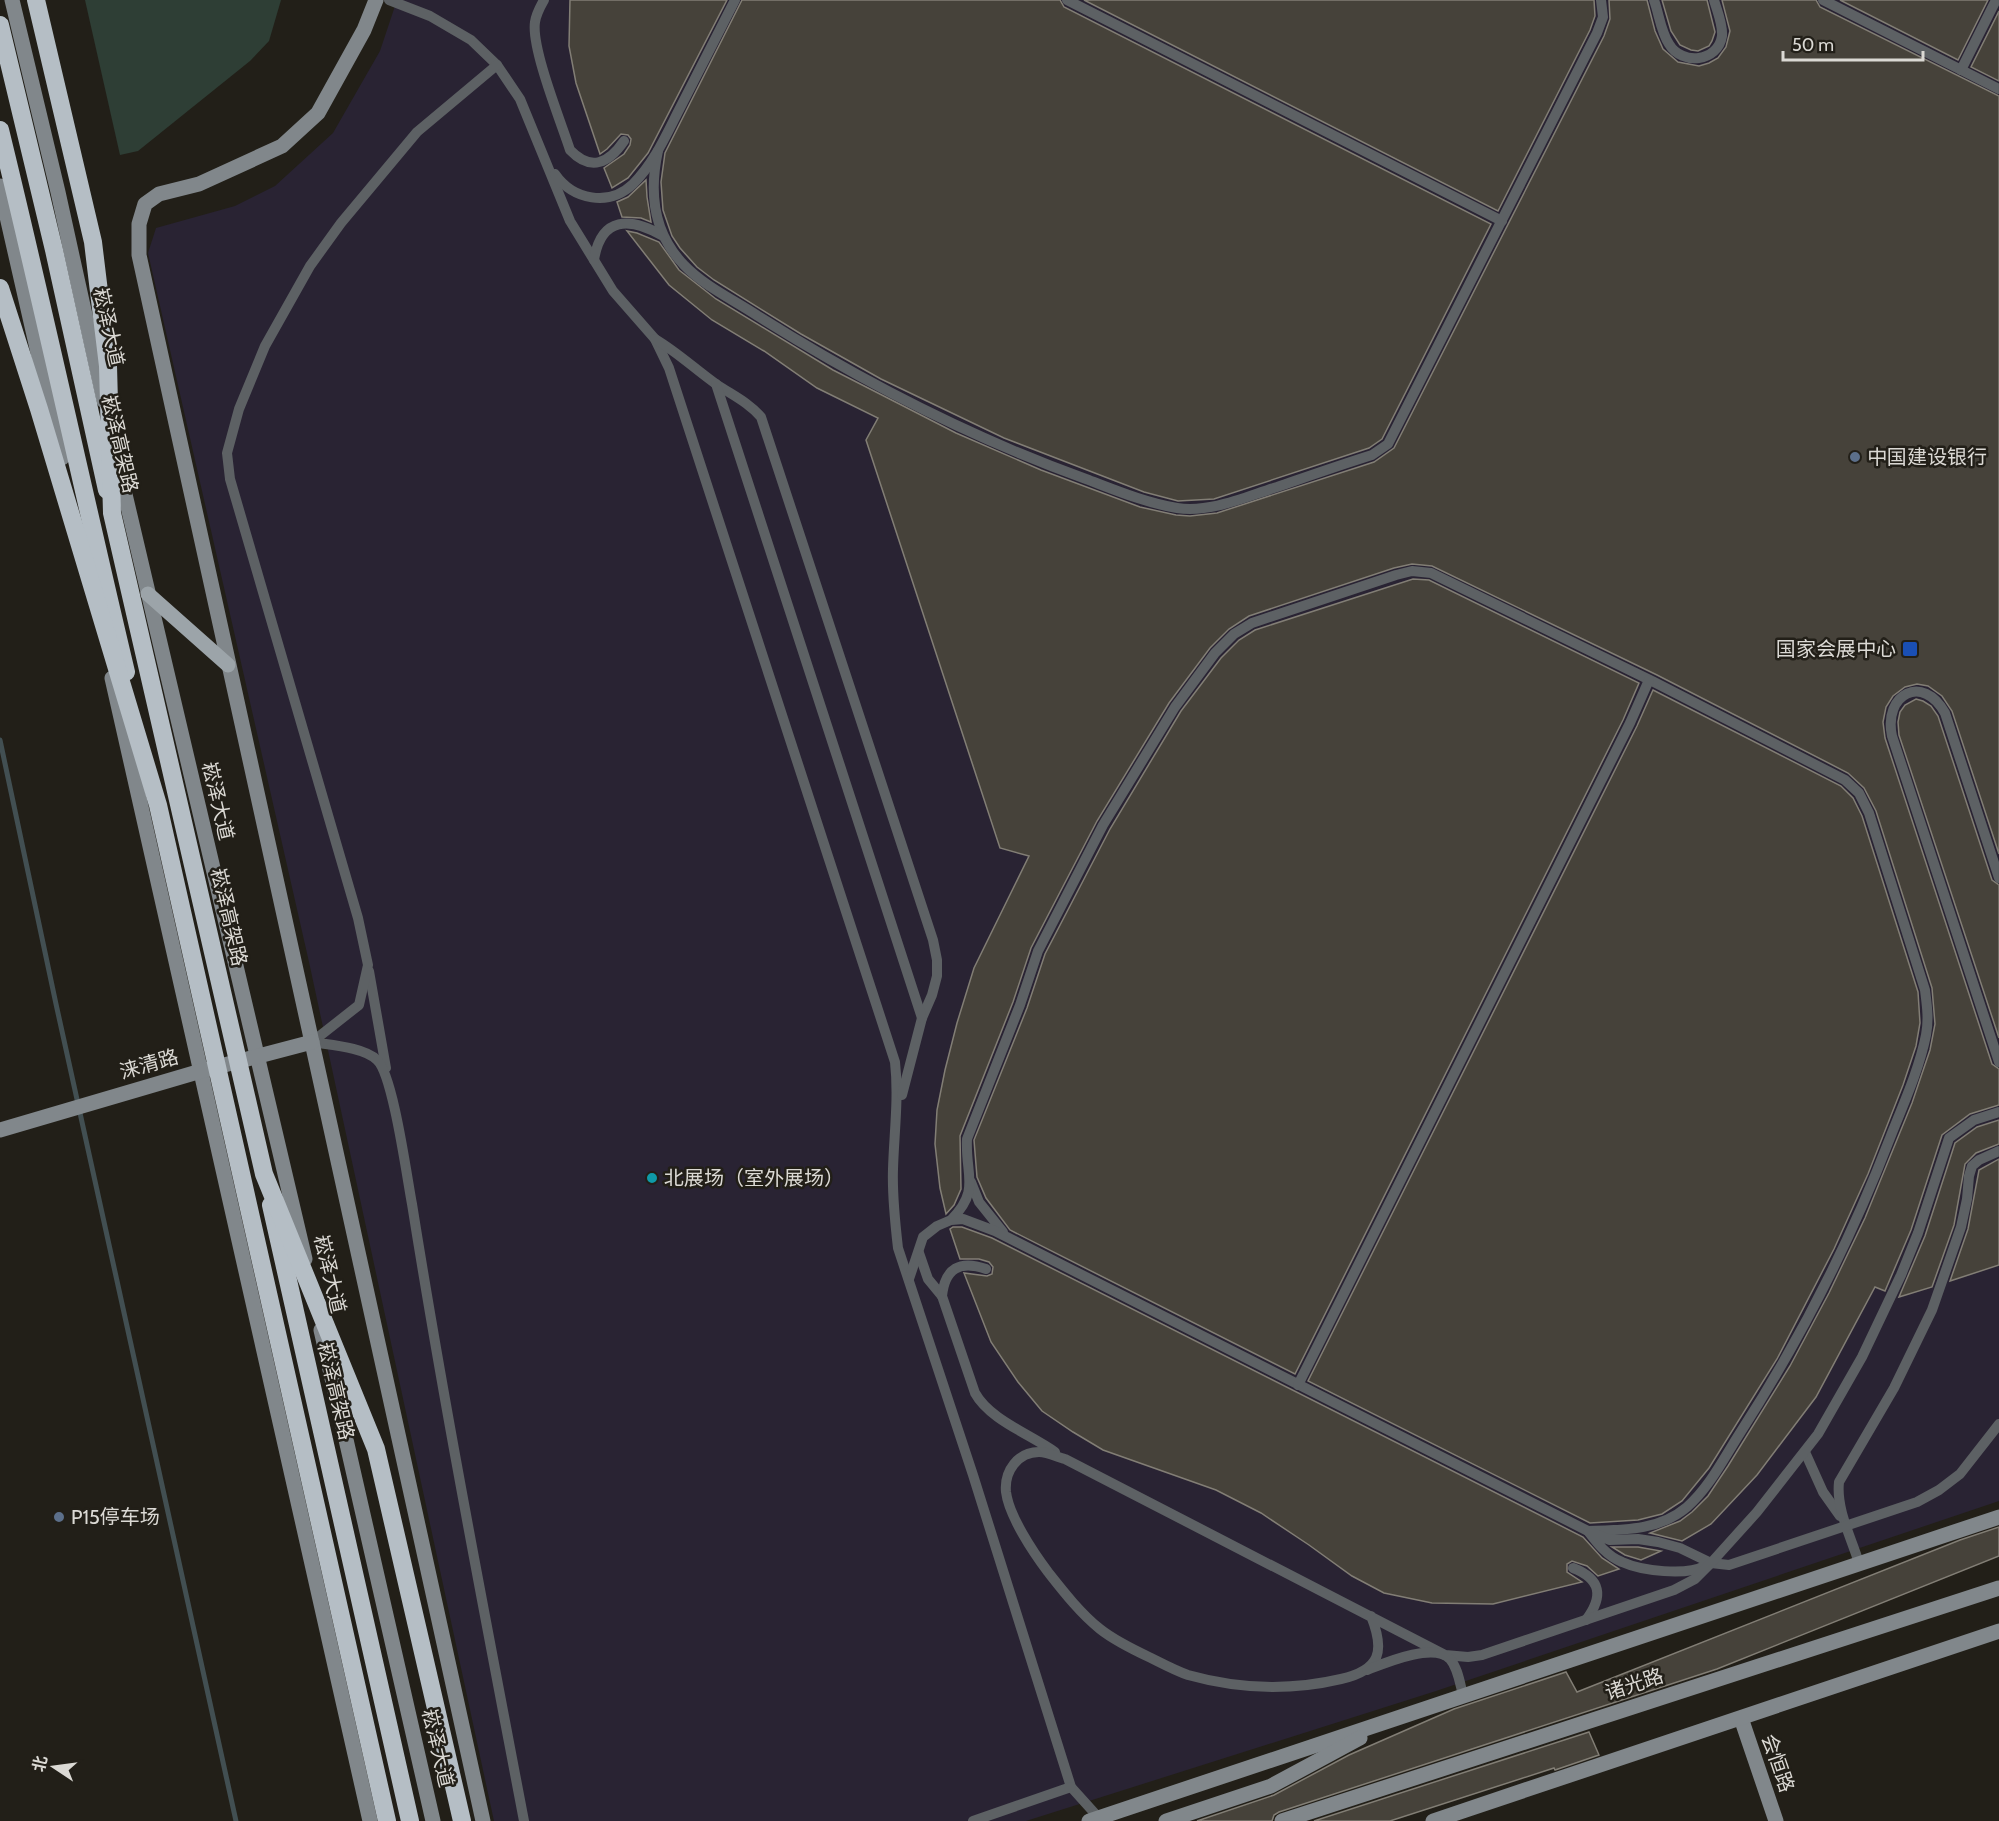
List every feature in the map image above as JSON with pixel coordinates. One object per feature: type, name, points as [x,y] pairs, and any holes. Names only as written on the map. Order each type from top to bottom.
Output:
[{"type":"highway","points":[[36,0],[93,242],[108,366],[112,513]]},
{"type":"highway","name":"崧泽高架路","points":[[0,25],[54,250],[410,1821]]},
{"type":"highway","points":[[0,130],[32,259],[75,460],[158,805],[387,1821]]},
{"type":"highway","points":[[0,288],[43,420],[158,805]]},
{"type":"highway","points":[[264,1174],[376,1449],[462,1821]]},
{"type":"main road","name":"崧泽大道","points":[[12,0],[58,192],[120,477],[304,1255],[433,1821]]},
{"type":"main road","points":[[376,0],[364,30],[318,113],[282,146],[199,184],[159,194],[145,204],[139,224],[139,255],[483,1821]]},
{"type":"main road","points":[[1,191],[370,1821]]},
{"type":"main road","points":[[148,594],[228,665]]},
{"type":"main road","name":"涞清路","points":[[0,1130],[201,1071],[312,1042]]},
{"type":"main road","points":[[1094,1819],[1999,1517]]},
{"type":"main road","name":"诸光路","points":[[1282,1821],[1999,1588]]},
{"type":"main road","points":[[1432,1821],[1999,1631]]},
{"type":"main road","points":[[1166,1821],[1271,1786],[1397,1718]]},
{"type":"main road","name":"会恒路","points":[[1741,1718],[1776,1821]]},
{"type":"lane","points":[[389,0],[430,16],[471,40],[497,65],[520,99],[570,221],[613,291],[655,339],[669,368],[888,1035],[897,1081],[893,1210],[898,1248],[973,1475],[1071,1787],[1094,1819]]},
{"type":"lane","points":[[544,0],[535,23],[535,36],[539,56],[570,150],[578,158],[592,163],[606,160],[616,153],[624,141]]},
{"type":"lane","points":[[546,162],[562,184],[577,194],[598,199],[617,195],[632,184],[658,151],[735,0]]},
{"type":"lane","points":[[1067,0],[1502,221]]},
{"type":"lane","points":[[658,151],[654,169],[654,202],[663,236],[684,265],[710,285],[789,335],[862,377],[957,425],[1059,470],[1131,496],[1177,508],[1212,508],[1372,455],[1388,444],[1597,33],[1603,17],[1601,0]]},
{"type":"lane","points":[[1654,0],[1669,44],[1678,54],[1694,59],[1710,55],[1720,44],[1722,26],[1714,0]]},
{"type":"lane","points":[[1823,0],[1999,89]]},
{"type":"lane","points":[[1962,70],[1996,0]]},
{"type":"lane","points":[[497,65],[417,132],[341,224],[310,266],[265,346],[239,409],[227,453],[230,479],[358,918],[524,1821]]},
{"type":"lane","points":[[594,260],[596,243],[605,232],[619,224],[636,224],[663,236]]},
{"type":"lane","points":[[655,339],[671,348],[716,384],[751,405],[761,417],[933,940],[937,976],[922,1018],[895,1128]]},
{"type":"lane","points":[[716,384],[922,1018]]},
{"type":"lane","points":[[909,1279],[923,1237],[937,1226],[951,1220],[963,1208],[969,1195],[967,1139],[1020,1005],[1038,951],[1103,825],[1174,707],[1215,653],[1234,634],[1251,623],[1396,575],[1412,571],[1431,573],[1845,780],[1858,793],[1869,813],[1925,990],[1929,1016],[1919,1060],[1902,1108],[1878,1170],[1827,1283],[1775,1378],[1705,1487],[1689,1506],[1674,1518],[1654,1525],[1629,1530],[1587,1531]]},
{"type":"lane","points":[[1298,1384],[1619,745],[1649,680]]},
{"type":"lane","points":[[1999,878],[1941,704],[1923,691],[1910,692],[1898,698],[1892,710],[1890,724],[1892,736],[1999,1062]]},
{"type":"lane","points":[[312,1042],[359,1005],[368,965]]},
{"type":"lane","points":[[312,1042],[364,1052],[378,1060],[388,1083]]},
{"type":"lane","points":[[1065,1459],[1042,1452],[1028,1454],[1013,1463],[1008,1473],[1006,1492],[1015,1517],[1032,1551],[1063,1591],[1100,1629],[1138,1652],[1186,1674],[1240,1687],[1319,1684],[1346,1678],[1416,1653],[1468,1657],[1482,1655],[1674,1590],[1695,1579],[1711,1563],[1764,1504],[1818,1434],[1862,1357],[1901,1275],[1918,1233],[1949,1138],[1974,1120],[1999,1112]]},
{"type":"lane","points":[[1859,1563],[1840,1505],[1839,1482],[1894,1388],[1932,1310],[1961,1227],[1972,1166],[1979,1160],[1999,1151]]},
{"type":"lane","points":[[970,1180],[979,1202],[991,1219],[1002,1232],[1018,1243]]},
{"type":"lane","points":[[951,1220],[972,1221],[1018,1243],[1587,1531],[1610,1540],[1638,1539],[1658,1542],[1680,1548],[1711,1563],[1729,1565],[1917,1502],[1939,1490],[1960,1474],[1999,1424]]},
{"type":"lane","points":[[919,1253],[928,1278],[942,1296],[975,1393],[990,1412],[1065,1459],[1445,1655],[1451,1660],[1463,1695]]},
{"type":"lane","points":[[942,1296],[944,1282],[951,1271],[961,1265],[973,1264],[986,1269]]},
{"type":"lane","points":[[1805,1452],[1822,1491],[1847,1526]]},
{"type":"lane","points":[[1587,1531],[1602,1549],[1622,1562],[1646,1569],[1696,1571],[1711,1563]]},
{"type":"lane","points":[[1573,1568],[1585,1572],[1594,1580],[1598,1593],[1596,1608],[1586,1620]]},
{"type":"lane","points":[[1365,1670],[1375,1660],[1380,1649],[1371,1616]]},
{"type":"lane","points":[[973,1821],[1071,1787]]},
{"type":"shaded area","points":[[397,0],[1999,0],[1999,1501],[1436,1691],[1026,1821],[494,1821],[309,962],[148,253],[156,228],[235,206],[275,186],[333,133],[380,51]]},
{"type":"green space","points":[[85,0],[281,0],[269,41],[250,61],[138,151],[120,155]]},
{"type":"building","points":[[570,0],[727,0],[648,153],[628,178],[612,188],[604,168],[624,154],[631,139],[628,135],[621,134],[600,154],[576,83],[569,46]]},
{"type":"building","points":[[742,0],[1060,0],[1064,7],[1491,224],[1382,439],[1369,448],[1214,499],[1178,501],[1144,492],[1004,438],[881,379],[801,334],[714,280],[697,267],[680,248],[672,236],[663,210],[661,182],[665,153]]},
{"type":"building","points":[[1084,0],[1594,0],[1595,16],[1498,211]]},
{"type":"building","points":[[1609,0],[1647,0],[1655,31],[1663,49],[1678,62],[1699,66],[1718,58],[1726,47],[1730,31],[1722,0],[1816,0],[1820,7],[1999,96],[1999,854],[1952,711],[1942,696],[1928,686],[1917,684],[1905,687],[1893,696],[1886,707],[1883,722],[1885,738],[1992,1064],[1999,1069],[1999,1105],[1970,1114],[1942,1135],[1911,1230],[1885,1291],[1875,1287],[1816,1397],[1757,1475],[1711,1524],[1682,1541],[1650,1533],[1680,1521],[1708,1496],[1790,1366],[1865,1218],[1912,1103],[1930,1050],[1935,1024],[1932,988],[1876,811],[1864,788],[1848,773],[1657,675],[1432,566],[1412,564],[1394,568],[1249,616],[1229,629],[1210,648],[1169,703],[1097,821],[1031,948],[1013,1002],[960,1136],[961,1189],[954,1205],[946,1214],[940,1188],[935,1144],[937,1110],[945,1070],[974,968],[1029,856],[1000,848],[866,440],[878,418],[817,388],[764,351],[712,320],[669,285],[627,231],[659,242],[679,270],[716,299],[833,370],[956,433],[1041,470],[1140,507],[1176,515],[1217,513],[1374,462],[1394,448],[1604,36],[1610,19]]},
{"type":"building","points":[[1662,0],[1707,0],[1715,32],[1709,46],[1698,51],[1680,45],[1671,31]]},
{"type":"building","points":[[1840,0],[1988,0],[1958,60]]},
{"type":"building","points":[[1999,11],[1999,81],[1971,67]]},
{"type":"building","points":[[646,180],[651,222],[641,218],[622,217],[617,202],[628,197]]},
{"type":"building","points":[[1413,579],[1429,580],[1639,683],[1623,720],[1295,1374],[1010,1230],[986,1198],[977,1177],[974,1140],[1027,1008],[1045,954],[1110,829],[1181,711],[1221,658],[1239,640],[1255,630]]},
{"type":"building","points":[[1653,690],[1841,786],[1853,798],[1862,816],[1918,992],[1920,1023],[1916,1046],[1903,1085],[1868,1174],[1834,1249],[1777,1359],[1709,1468],[1682,1501],[1662,1514],[1638,1520],[1590,1523],[1308,1381]]},
{"type":"building","points":[[1916,699],[1931,706],[1938,716],[1992,880],[1999,885],[1999,1038],[1899,735],[1900,712],[1905,705]]},
{"type":"building","points":[[1999,1120],[1999,1144],[1976,1153],[1965,1164],[1954,1225],[1932,1287],[1899,1297],[1925,1236],[1955,1143],[1977,1127]]},
{"type":"building","points":[[1999,1159],[1999,1265],[1950,1281],[1968,1229],[1979,1170]]},
{"type":"building","points":[[962,1227],[992,1238],[1583,1537],[1602,1558],[1619,1569],[1598,1576],[1587,1566],[1572,1561],[1567,1564],[1567,1572],[1582,1582],[1493,1604],[1432,1603],[1384,1593],[1352,1576],[1261,1513],[1216,1490],[1103,1450],[1042,1411],[1018,1382],[991,1342],[964,1273],[987,1276],[992,1274],[993,1267],[989,1262],[979,1259],[960,1259],[950,1229]]},
{"type":"building","points":[[1999,1527],[1999,1556],[1717,1669],[1279,1812],[1274,1815],[1272,1821],[1197,1821],[1274,1795],[1349,1755],[1454,1709],[1566,1672],[1577,1692],[1960,1540]]},
{"type":"building","points":[[1612,1547],[1638,1547],[1661,1551],[1641,1560],[1625,1555]]},
{"type":"building","points":[[1589,1732],[1599,1755],[1555,1770],[1554,1768],[1390,1821],[1314,1821]]},
{"type":"waterway","points":[[0,740],[236,1821]]},
{"type":"place","name":"中国建设银行","points":[[1855,457]]},
{"type":"place","name":"国家会展中心","points":[[1910,649]]},
{"type":"place","name":"北展场（室外展场）","points":[[652,1178]]},
{"type":"place","name":"P15停车场","points":[[59,1517]]}]
